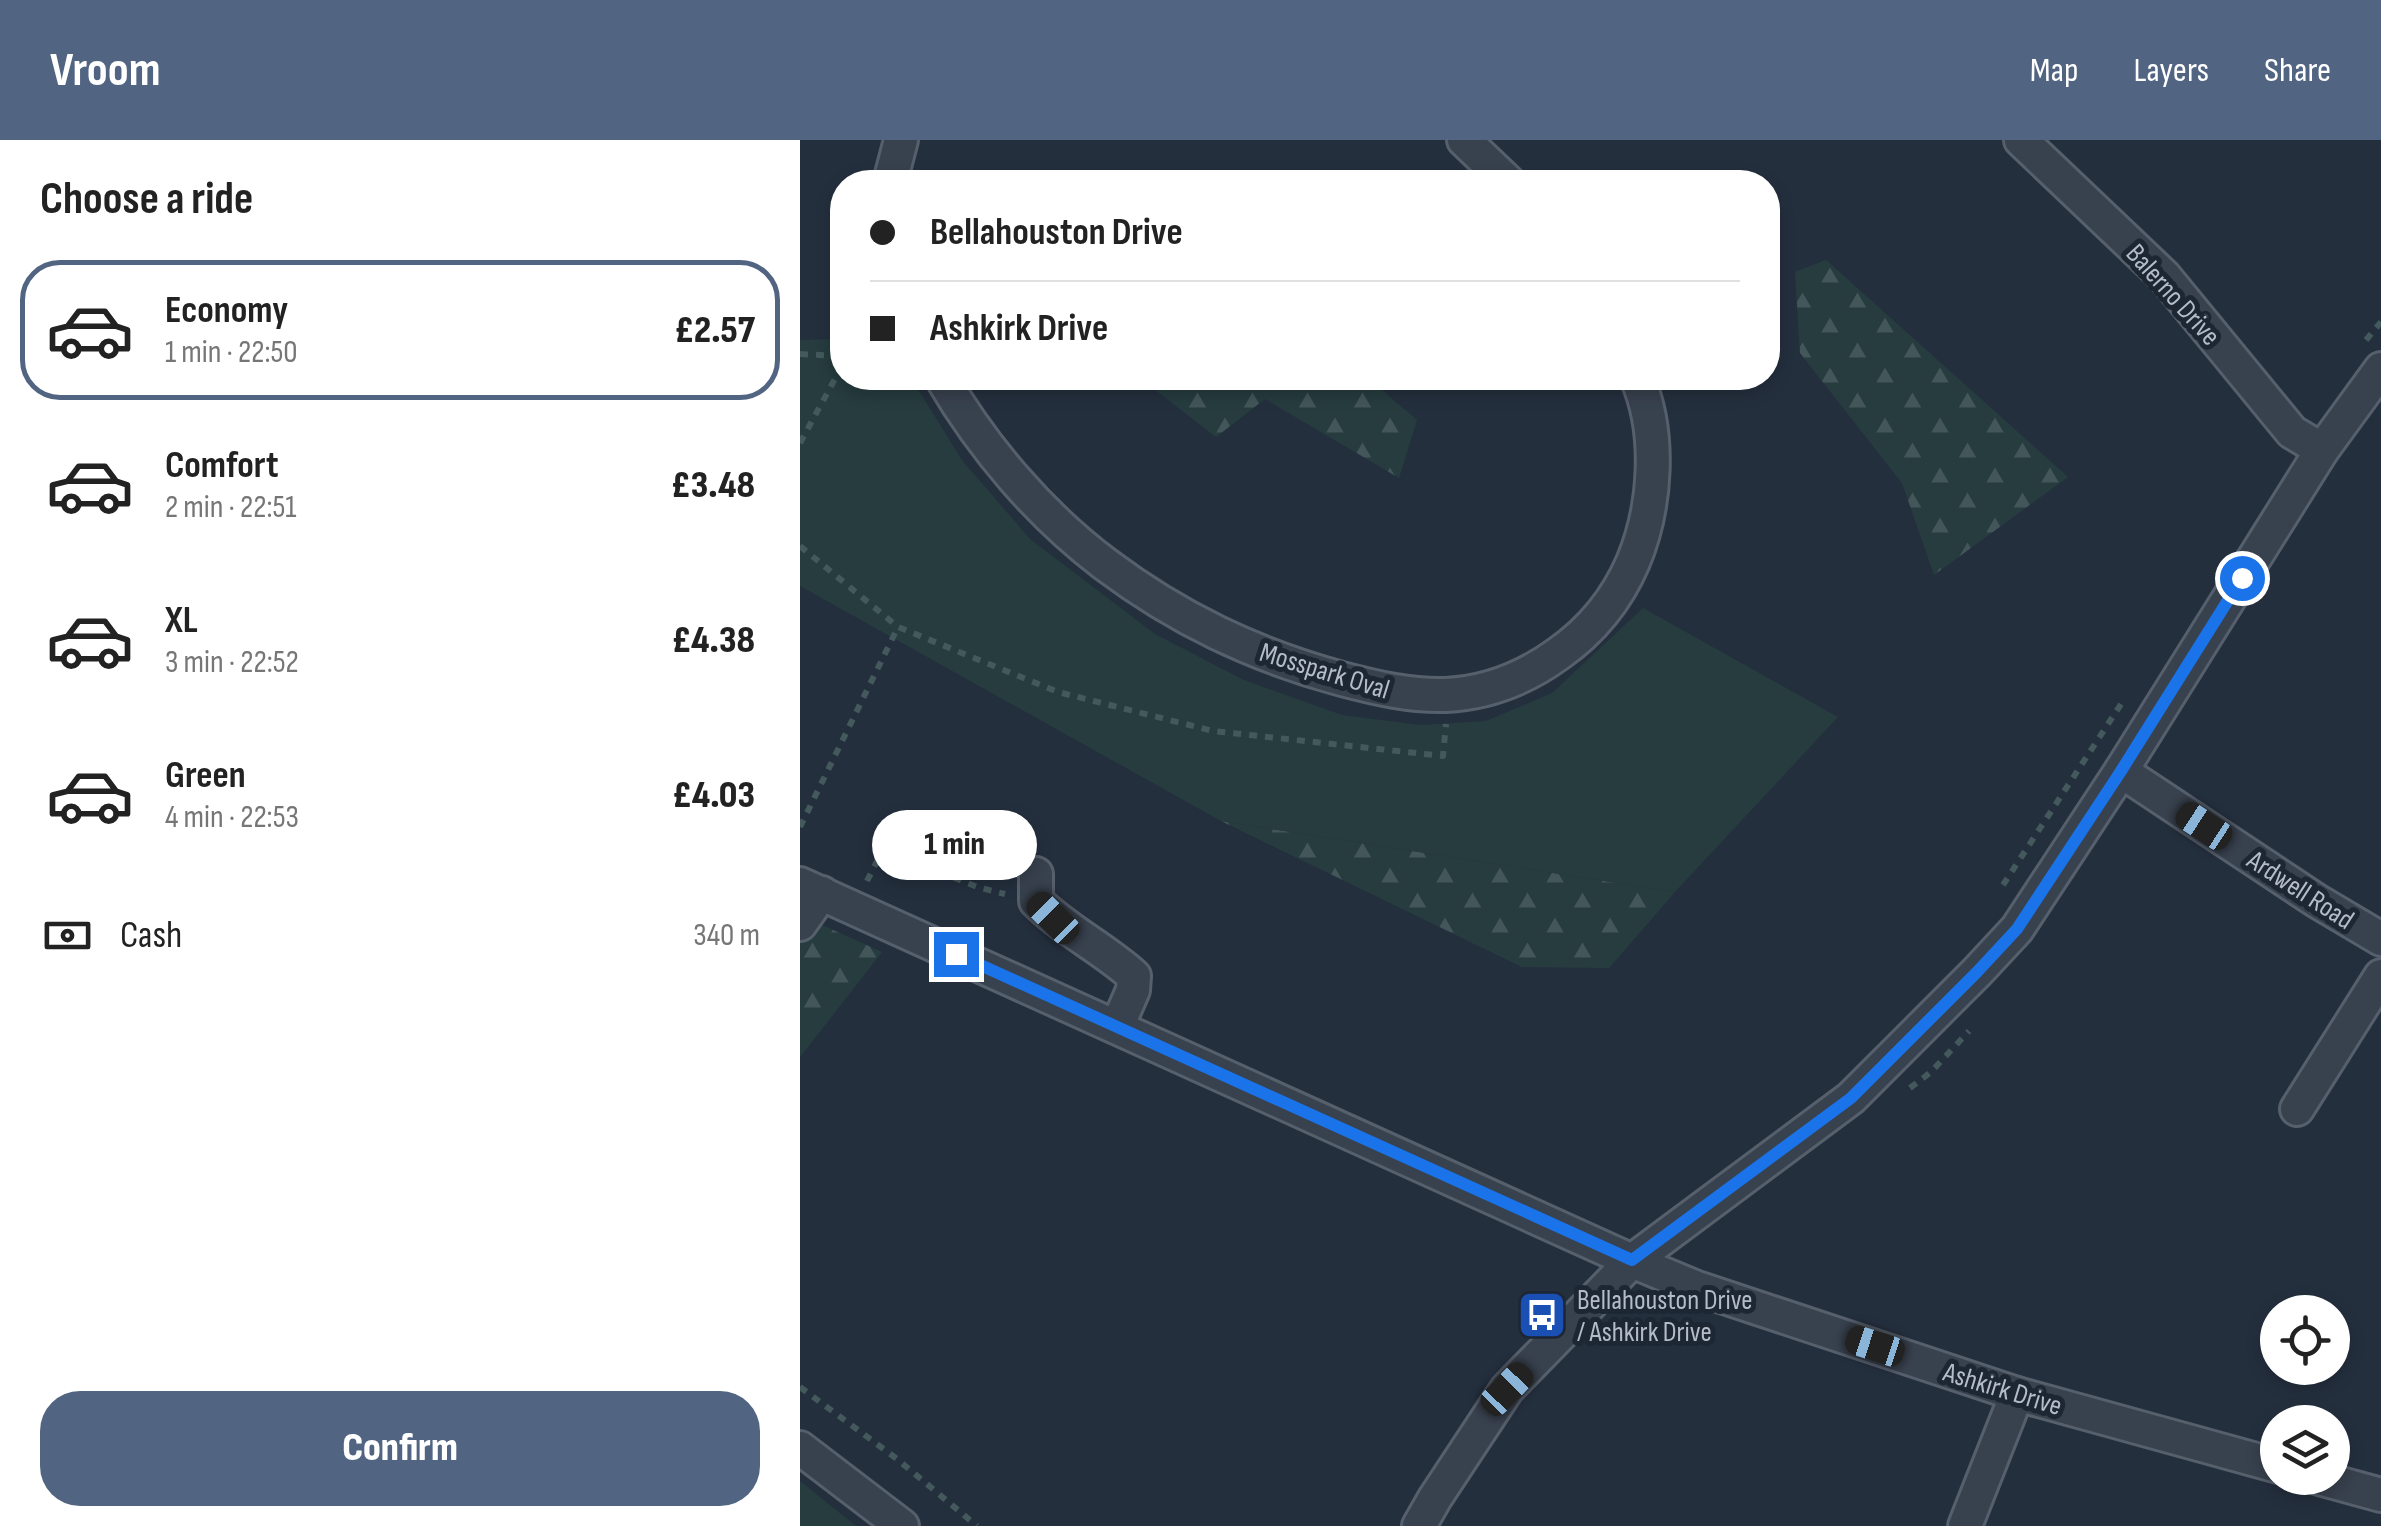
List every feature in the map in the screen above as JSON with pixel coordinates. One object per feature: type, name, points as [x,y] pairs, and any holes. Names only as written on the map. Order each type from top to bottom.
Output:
[{"type":"street","points":[[893,170],[900,140]]},
{"type":"street","points":[[1464,140],[1495,170]]},
{"type":"street","name":"Balerno Drive","points":[[2021,140],[2164,276],[2292,432],[2322,450]]},
{"type":"street","points":[[1419,1526],[1507,1389],[1632,1260],[1851,1098],[2017,929],[2322,450],[2370,358]]},
{"type":"street","name":"Mosspark Oval","points":[[950,390],[979,435],[1062,528],[1146,594],[1209,630],[1293,664],[1409,694],[1448,694],[1513,680],[1542,666],[1589,628],[1608,606],[1628,574],[1650,508],[1653,467],[1641,390]]},
{"type":"street","name":"Ardwell Road","points":[[2121,771],[2381,940]]},
{"type":"street","points":[[1036,887],[1053,918],[1134,976],[1117,1027]]},
{"type":"street","points":[[800,924],[811,888]]},
{"type":"street","name":"Ashkirk Drive","points":[[811,888],[1697,1288],[2016,1394],[2260,1461]]},
{"type":"street","points":[[2298,1109],[2381,976]]},
{"type":"street","points":[[1966,1526],[2016,1394]]},
{"type":"street","points":[[800,1448],[902,1526]]},
{"type":"street","points":[[2350,1486],[2381,1495]]},
{"type":"path","points":[[2370,358],[2381,322]]},
{"type":"path","points":[[800,354],[830,355]]},
{"type":"path","points":[[800,444],[830,388]]},
{"type":"path","points":[[800,546],[898,627],[1058,692],[1213,731],[1443,756],[1448,694]]},
{"type":"path","points":[[800,827],[898,627]]},
{"type":"path","points":[[1999,892],[2131,688]]},
{"type":"path","points":[[883,849],[977,888],[1036,887]]},
{"type":"path","points":[[800,1387],[977,1526]]},
{"type":"green space","points":[[1826,260],[2068,477],[1934,575],[1902,483],[1800,353],[1795,272]]},
{"type":"green space","points":[[830,339],[830,390],[918,390],[962,460],[1030,539],[1155,634],[1244,680],[1342,715],[1421,725],[1486,721],[1552,693],[1643,608],[1838,717],[1675,892],[1221,821],[800,586],[800,340]]},
{"type":"green space","points":[[1155,390],[1382,390],[1417,420],[1399,478],[1265,399],[1216,437]]},
{"type":"green space","points":[[1221,821],[1675,892],[1609,968],[1522,967]]},
{"type":"green space","points":[[800,915],[882,952],[800,1057]]},
{"type":"green space","points":[[800,1481],[856,1526],[800,1526]]},
{"type":"place","name":"Bellahouston Drive / Ashkirk Drive","points":[[1542,1315]]},
{"type":"route","points":[[956,954],[1632,1260],[1851,1098],[2017,929],[2242,578]]}]
